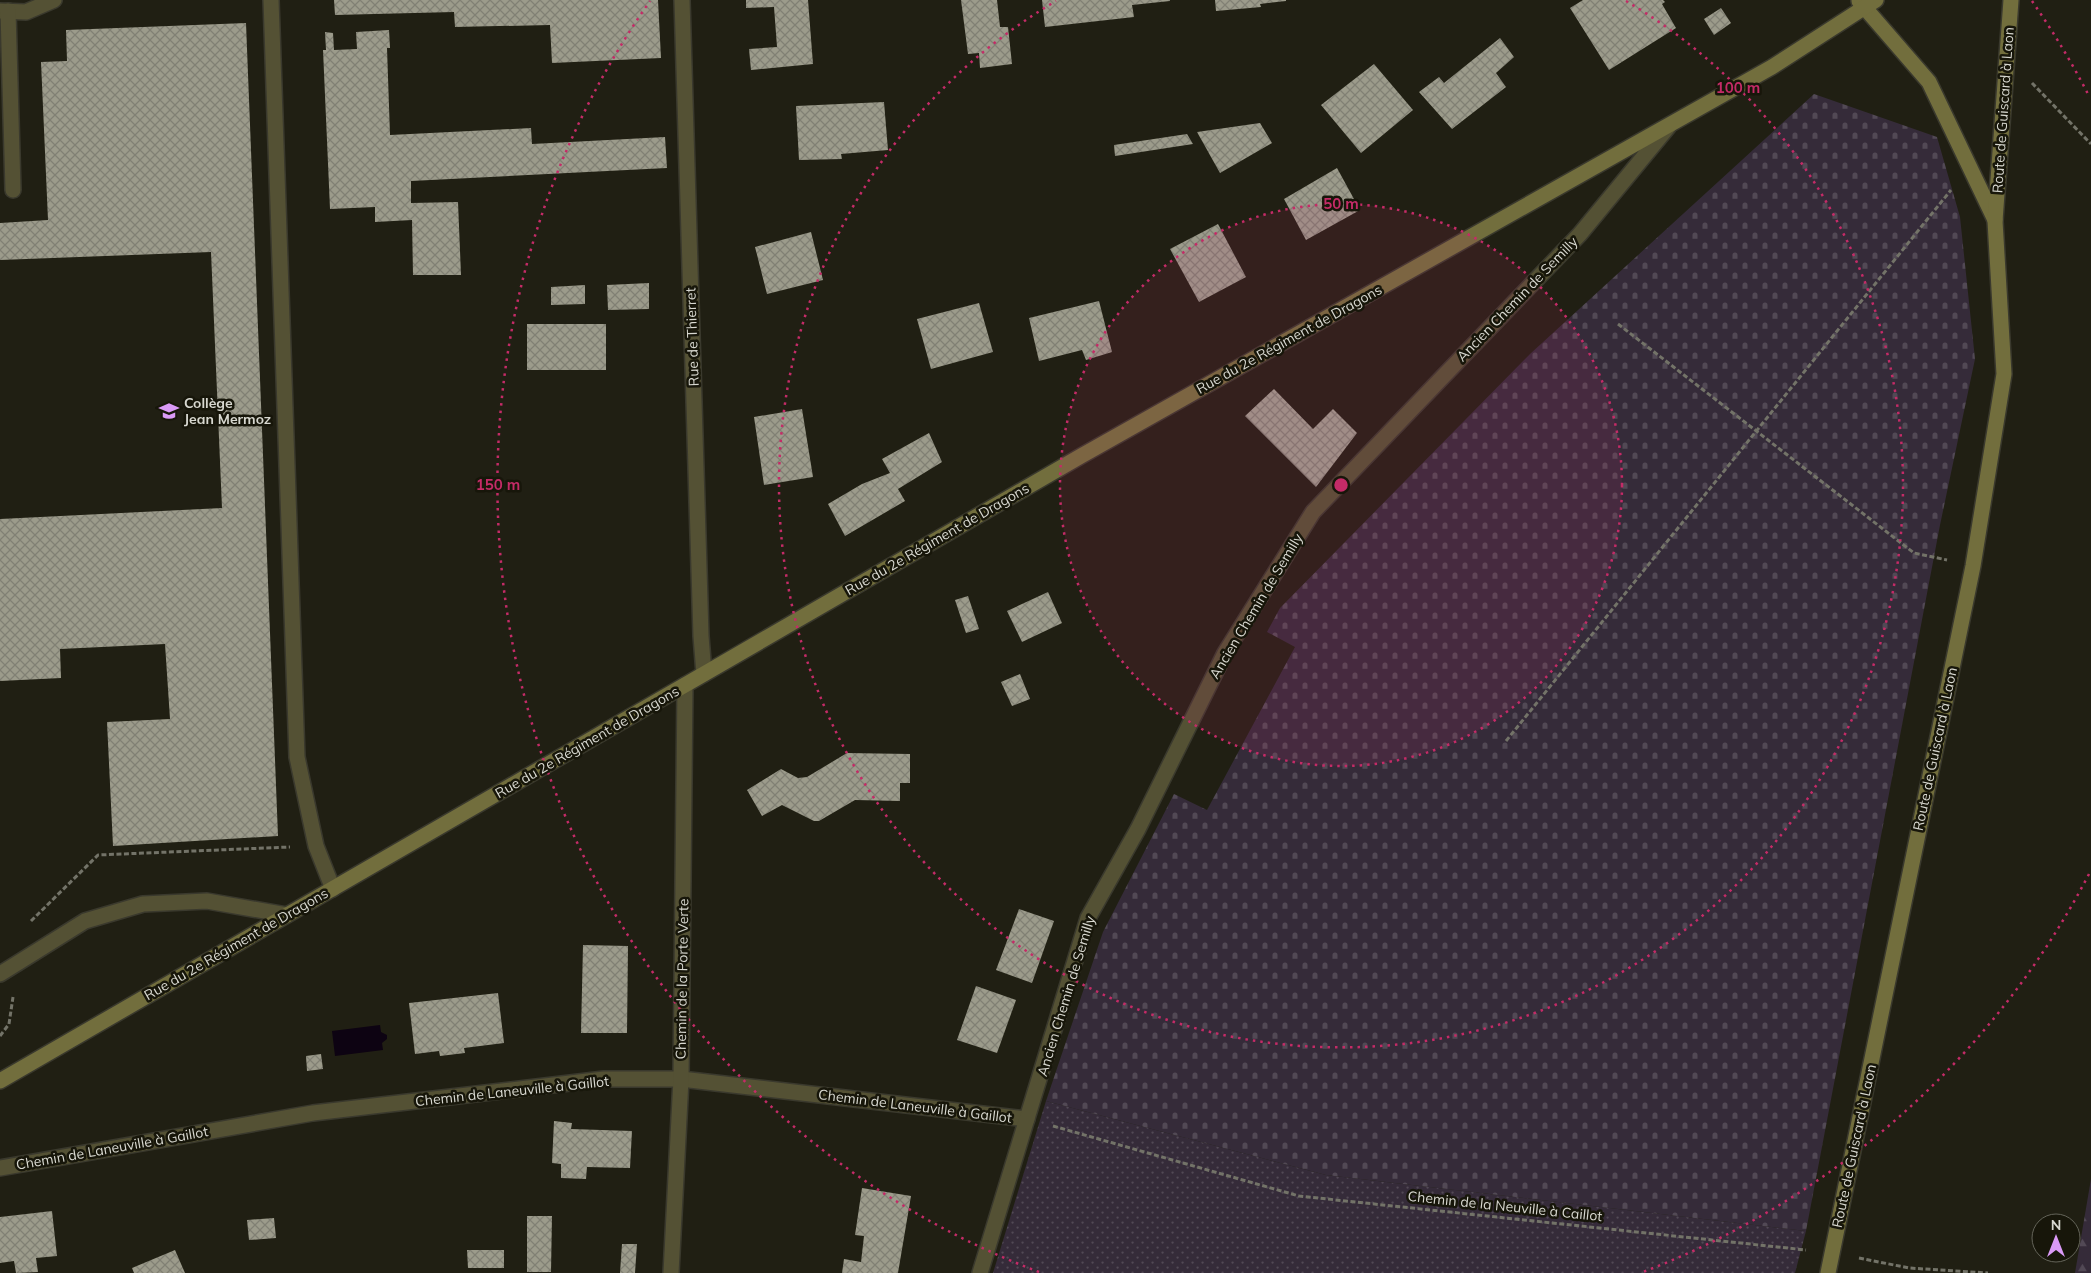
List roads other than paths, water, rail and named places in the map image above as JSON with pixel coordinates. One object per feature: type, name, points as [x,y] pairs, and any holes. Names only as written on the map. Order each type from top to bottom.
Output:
[{"type":"street","points":[[13,190],[4,11],[26,12],[54,0]]},
{"type":"street","points":[[271,0],[297,757],[316,846],[333,889]]},
{"type":"street","name":"Rue de Thierret","points":[[682,0],[704,674]]},
{"type":"street","name":"Route de Guiscard à Laon","points":[[1828,1273],[1972,566],[2004,374],[1995,221],[2011,0]]},
{"type":"street","name":"Rue du 2e Régiment de Dragons","points":[[0,1081],[1081,456],[1772,67],[1867,3]]},
{"type":"street","name":"Route de Guiscard à Laon","points":[[1867,3],[1929,82],[1995,221]]},
{"type":"street","name":"Ancien Chemin de Semilly","points":[[980,1273],[1088,918],[1138,829],[1225,653],[1312,512],[1580,234],[1669,126]]},
{"type":"street","name":"Chemin de la Porte Verte","points":[[671,1273],[681,1079],[685,685]]},
{"type":"street","points":[[0,974],[84,921],[144,904],[207,901],[287,915]]},
{"type":"street","name":"Chemin de Laneuville à Gaillot","points":[[0,1168],[314,1113],[604,1079],[681,1079],[1028,1119]]},
{"type":"place","name":"Collège Jean Mermoz","points":[[169,411]]}]
